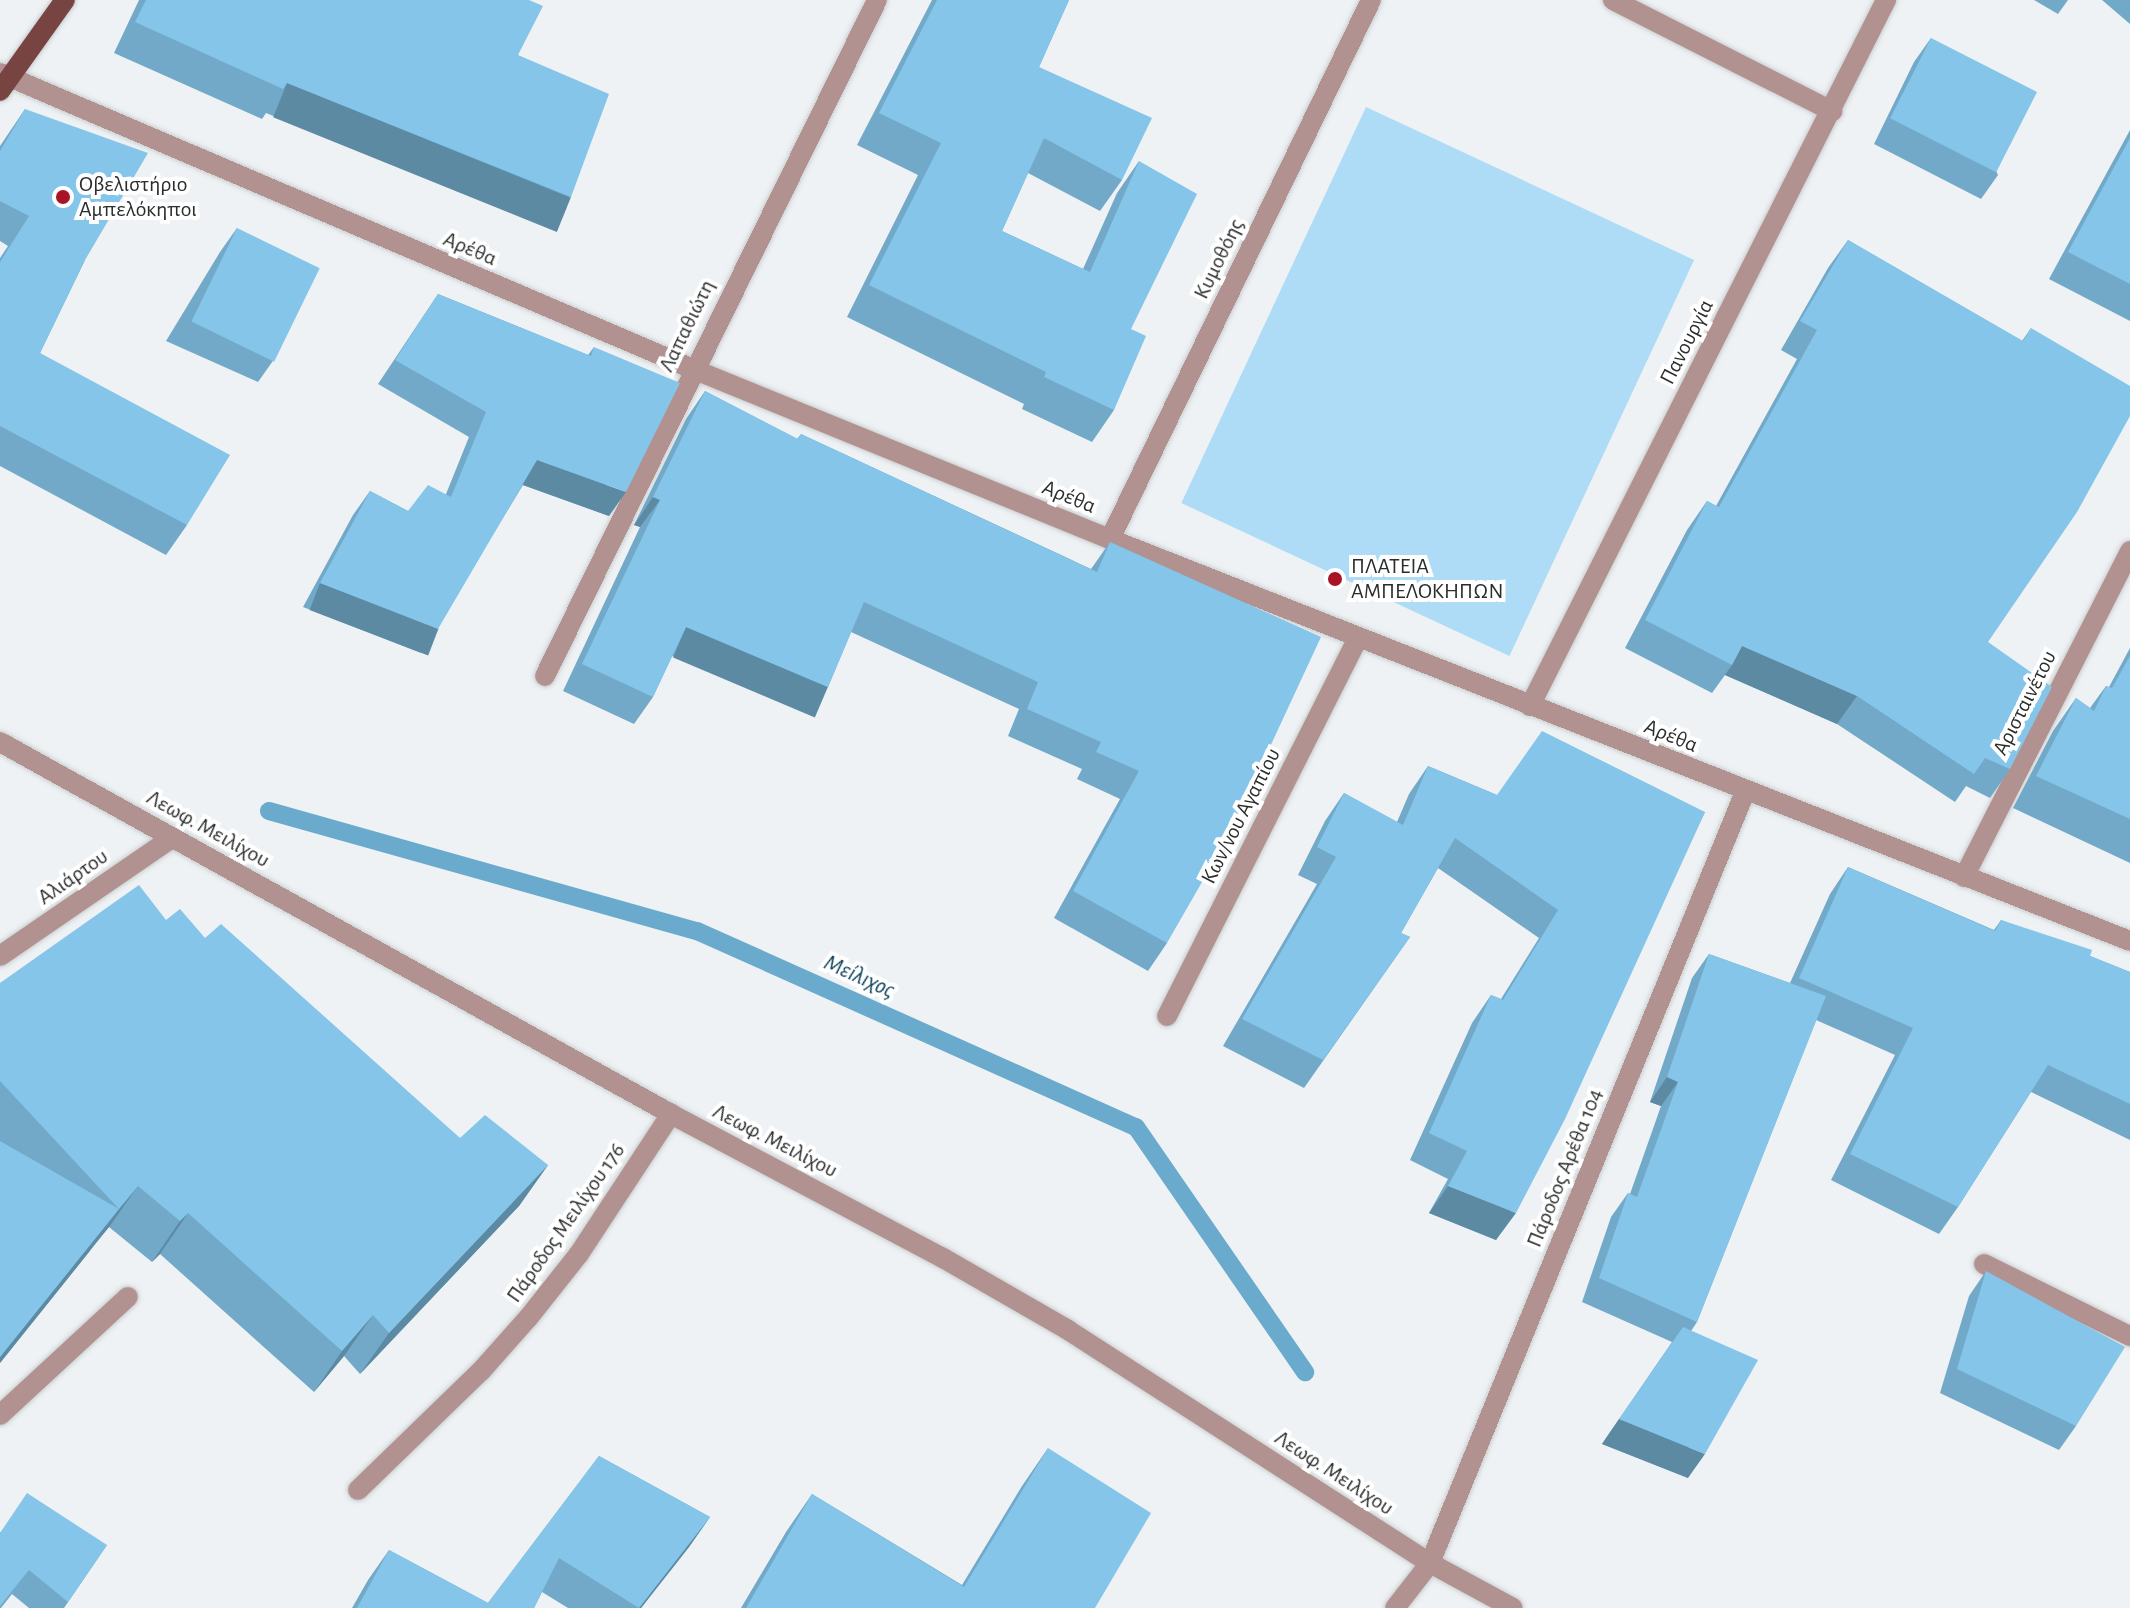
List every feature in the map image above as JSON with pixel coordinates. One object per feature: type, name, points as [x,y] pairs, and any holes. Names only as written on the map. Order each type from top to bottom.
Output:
[{"type":"main road","points":[[3,82],[65,0]]},
{"type":"street","name":"Λαπαθιώτη","points":[[545,676],[693,369],[877,0]]},
{"type":"street","name":"Κυμοθόης","points":[[1110,539],[1371,0]]},
{"type":"street","points":[[1613,0],[1832,111]]},
{"type":"street","name":"Πανουργία","points":[[1530,706],[1886,0]]},
{"type":"street","name":"Αρέθα","points":[[3,82],[1110,539],[1745,792],[2130,941]]},
{"type":"street","name":"Αρισταινέτου","points":[[1964,877],[2130,551]]},
{"type":"street","name":"Κων/νου Αγαπίου","points":[[1167,1016],[1358,638]]},
{"type":"street","name":"Λεωφ. Μειλίχου","points":[[0,742],[671,1114],[885,1226],[1068,1330],[1430,1563],[1513,1608]]},
{"type":"street","name":"Πάροδος Αρέθα 104","points":[[1395,1608],[1430,1563],[1745,792]]},
{"type":"street","name":"Αλιάρτου","points":[[0,956],[173,837]]},
{"type":"street","name":"Πάροδος Μειλίχου 176","points":[[358,1490],[521,1327],[579,1254],[671,1114]]},
{"type":"street","points":[[1984,1264],[2130,1336]]},
{"type":"street","points":[[0,1415],[128,1297]]},
{"type":"shaded area","points":[[1366,107],[1694,260],[1509,656],[1181,503]]},
{"type":"building","points":[[146,0],[529,0],[543,6],[518,55],[609,94],[571,197],[287,83],[283,89],[135,22]]},
{"type":"building","points":[[937,0],[1069,0],[1039,67],[1152,118],[1122,180],[1044,138],[1002,231],[1090,272],[1139,161],[1197,194],[1131,329],[1146,336],[1114,410],[1044,377],[1046,372],[869,285],[941,143],[879,113]]},
{"type":"building","points":[[1931,38],[2037,92],[1996,172],[1890,118]]},
{"type":"building","points":[[25,109],[148,153],[85,260],[40,353],[230,455],[187,525],[0,426],[0,262],[29,216],[0,201],[0,151]]},
{"type":"building","points":[[2130,138],[2130,284],[2068,252]]},
{"type":"building","points":[[237,228],[320,268],[274,362],[191,321]]},
{"type":"building","points":[[1848,240],[2023,341],[2031,328],[2130,386],[2130,416],[2077,512],[1988,642],[2052,687],[2010,769],[1985,758],[1974,774],[1857,696],[1742,646],[1732,665],[1645,620],[1707,501],[1719,507],[1817,330],[1800,321]]},
{"type":"building","points":[[438,294],[591,356],[594,347],[680,383],[626,492],[537,460],[438,629],[320,583],[370,491],[408,511],[428,485],[451,497],[486,412],[395,360]]},
{"type":"building","points":[[705,391],[798,439],[801,434],[1097,572],[1110,542],[1321,637],[1229,835],[1167,943],[1073,891],[1139,771],[1096,752],[1101,742],[1027,709],[1038,682],[864,602],[828,687],[686,627],[653,697],[582,664],[660,500],[653,497]]},
{"type":"building","points":[[2130,656],[2130,819],[2036,776],[2076,698],[2094,711],[2106,686],[2112,688]]},
{"type":"building","points":[[1542,731],[1705,812],[1565,1119],[1516,1213],[1448,1186],[1467,1151],[1429,1133],[1491,995],[1503,1000],[1558,910],[1455,838],[1401,933],[1410,937],[1323,1060],[1242,1019],[1336,857],[1317,847],[1344,793],[1403,825],[1428,766],[1497,795]]},
{"type":"building","points":[[1848,867],[1995,931],[2001,920],[2092,950],[2090,956],[2130,972],[2130,1104],[2048,1065],[1958,1207],[1850,1154],[1913,1028],[1799,978]]},
{"type":"building","points":[[139,885],[166,920],[180,909],[205,938],[221,924],[460,1138],[485,1115],[548,1165],[389,1333],[373,1315],[342,1351],[188,1213],[180,1221],[138,1186],[119,1209],[0,1081],[0,983]]},
{"type":"building","points":[[1709,954],[1826,996],[1697,1322],[1599,1278],[1628,1193],[1637,1197],[1678,1082],[1667,1077]]},
{"type":"building","points":[[0,1141],[119,1209],[0,1357]]},
{"type":"building","points":[[1986,1271],[2125,1347],[2076,1426],[1957,1369]]},
{"type":"building","points":[[1683,1327],[1758,1360],[1705,1454],[1619,1419]]},
{"type":"building","points":[[1048,1448],[1151,1513],[1095,1608],[746,1608],[812,1494],[964,1587]]},
{"type":"building","points":[[599,1456],[710,1517],[639,1608],[559,1558],[534,1608],[357,1608],[389,1550],[488,1603]]},
{"type":"building","points":[[27,1493],[107,1545],[68,1602],[29,1570],[0,1606],[0,1533]]},
{"type":"waterway","name":"Μείλιχος","points":[[269,811],[697,931],[1136,1127],[1305,1372]]},
{"type":"place","name":"Οβελιστήριο Αμπελόκηποι","points":[[63,197]]},
{"type":"place","name":"ΠΛΑΤΕΙΑ ΑΜΠΕΛΟΚΗΠΩΝ","points":[[1335,579]]}]
